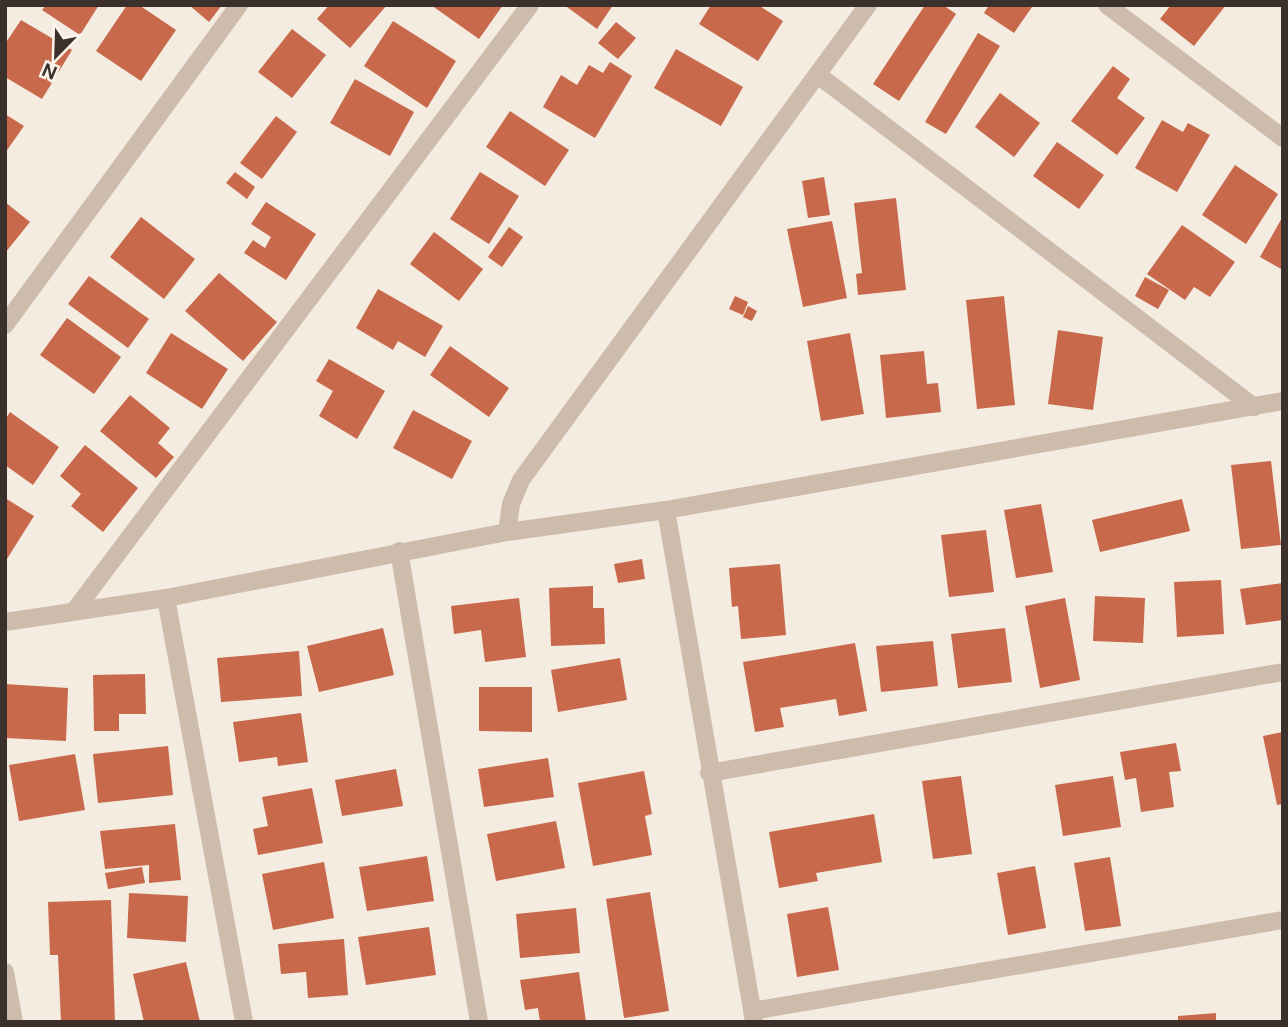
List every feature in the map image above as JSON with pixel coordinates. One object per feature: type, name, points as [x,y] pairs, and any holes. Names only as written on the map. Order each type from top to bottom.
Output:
[{"type":"street","points":[[5,325],[239,5]]},
{"type":"street","points":[[75,610],[530,5]]},
{"type":"street","points":[[507,532],[511,504],[521,480],[868,5]]},
{"type":"street","points":[[1107,5],[1283,138]]},
{"type":"street","points":[[818,75],[1254,407]]},
{"type":"street","points":[[5,622],[166,598],[399,551],[507,532],[666,510],[1283,401]]},
{"type":"street","points":[[666,510],[709,773],[753,1016],[1283,920]]},
{"type":"street","points":[[399,551],[479,1022]]},
{"type":"street","points":[[166,598],[244,1022]]},
{"type":"street","points":[[709,773],[1283,672]]},
{"type":"street","points":[[5,972],[14,1022]]},
{"type":"building","points":[[46,5],[99,5],[80,35],[42,10]]},
{"type":"building","points":[[127,5],[139,5],[176,30],[141,81],[96,51]]},
{"type":"building","points":[[189,5],[222,5],[209,22]]},
{"type":"building","points":[[329,5],[387,5],[350,48],[317,19]]},
{"type":"building","points":[[431,5],[503,5],[479,39]]},
{"type":"building","points":[[613,5],[597,29],[567,7]]},
{"type":"building","points":[[711,5],[758,5],[783,21],[758,61],[699,24]]},
{"type":"building","points":[[925,5],[943,5],[956,14],[899,101],[873,84]]},
{"type":"building","points":[[989,5],[1032,7],[1014,33],[984,13]]},
{"type":"building","points":[[1171,5],[1226,5],[1194,46],[1160,19]]},
{"type":"building","points":[[21,20],[72,50],[42,99],[5,77],[5,44]]},
{"type":"building","points":[[393,21],[456,61],[427,108],[364,66]]},
{"type":"building","points":[[616,22],[636,38],[618,59],[598,43]]},
{"type":"building","points":[[292,29],[326,55],[292,98],[258,72]]},
{"type":"building","points":[[978,33],[1000,46],[946,134],[925,122]]},
{"type":"building","points":[[676,49],[743,87],[721,126],[654,88]]},
{"type":"building","points":[[610,62],[632,76],[595,138],[543,107],[561,75],[577,85],[589,65],[603,73]]},
{"type":"building","points":[[1113,66],[1130,79],[1117,98],[1145,118],[1117,155],[1071,121]]},
{"type":"building","points":[[355,79],[414,112],[390,156],[330,123]]},
{"type":"building","points":[[1000,93],[1040,123],[1014,157],[975,127]]},
{"type":"building","points":[[510,111],[569,150],[545,186],[486,147]]},
{"type":"building","points":[[5,114],[24,126],[5,153]]},
{"type":"building","points":[[276,116],[297,132],[262,179],[240,163]]},
{"type":"building","points":[[1162,120],[1183,132],[1188,123],[1210,135],[1177,192],[1135,168]]},
{"type":"building","points":[[1057,142],[1104,175],[1079,209],[1033,176]]},
{"type":"building","points":[[1235,165],[1278,194],[1246,244],[1202,215]]},
{"type":"building","points":[[235,172],[255,187],[247,199],[226,183]]},
{"type":"building","points":[[480,172],[519,196],[489,244],[450,219]]},
{"type":"building","points":[[824,177],[830,215],[808,218],[802,181]]},
{"type":"building","points":[[896,198],[906,290],[858,295],[856,274],[862,273],[854,203]]},
{"type":"building","points":[[5,202],[30,222],[5,253]]},
{"type":"building","points":[[266,202],[316,234],[286,280],[244,253],[253,240],[265,248],[271,237],[251,224]]},
{"type":"building","points":[[1283,216],[1283,270],[1260,257]]},
{"type":"building","points":[[141,217],[195,259],[164,299],[110,257]]},
{"type":"building","points":[[832,221],[847,298],[803,307],[787,229]]},
{"type":"building","points":[[1182,225],[1235,262],[1210,297],[1194,287],[1185,300],[1147,274]]},
{"type":"building","points":[[509,227],[523,237],[502,267],[488,257]]},
{"type":"building","points":[[434,232],[483,269],[459,301],[410,264]]},
{"type":"building","points":[[219,273],[277,322],[243,361],[185,311]]},
{"type":"building","points":[[89,276],[149,319],[128,348],[68,304]]},
{"type":"building","points":[[1145,277],[1169,290],[1158,309],[1135,296]]},
{"type":"building","points":[[378,289],[443,326],[425,357],[398,341],[393,350],[356,328]]},
{"type":"building","points":[[735,296],[748,302],[743,315],[729,309]]},
{"type":"building","points":[[1004,296],[1015,405],[977,409],[966,300]]},
{"type":"building","points":[[748,306],[757,311],[752,321],[743,317]]},
{"type":"building","points":[[67,318],[121,357],[94,394],[40,355]]},
{"type":"building","points":[[1058,330],[1103,337],[1093,410],[1048,404]]},
{"type":"building","points":[[171,333],[228,369],[202,409],[146,373]]},
{"type":"building","points":[[850,333],[864,414],[821,421],[807,341]]},
{"type":"building","points":[[450,346],[509,388],[489,417],[430,375]]},
{"type":"building","points":[[924,351],[927,384],[938,383],[941,412],[886,418],[880,355]]},
{"type":"building","points":[[329,359],[385,391],[357,439],[319,416],[333,391],[316,381]]},
{"type":"building","points":[[130,395],[170,428],[158,443],[174,457],[156,478],[100,431]]},
{"type":"building","points":[[413,410],[472,441],[452,479],[393,448]]},
{"type":"building","points":[[10,412],[59,447],[33,485],[5,465],[5,420]]},
{"type":"building","points":[[85,445],[138,488],[103,532],[71,506],[81,494],[60,476]]},
{"type":"building","points":[[1271,461],[1281,545],[1241,549],[1231,465]]},
{"type":"building","points":[[5,498],[34,516],[5,562]]},
{"type":"building","points":[[1182,499],[1190,531],[1100,552],[1092,520]]},
{"type":"building","points":[[1041,504],[1053,572],[1016,578],[1004,510]]},
{"type":"building","points":[[986,530],[994,592],[949,597],[941,535]]},
{"type":"building","points":[[642,559],[645,579],[618,583],[614,564]]},
{"type":"building","points":[[780,564],[786,635],[741,639],[738,606],[732,607],[729,568]]},
{"type":"building","points":[[1221,580],[1224,634],[1177,637],[1174,582]]},
{"type":"building","points":[[1283,583],[1283,620],[1246,625],[1240,589]]},
{"type":"building","points":[[593,586],[593,608],[604,608],[605,644],[551,646],[549,588]]},
{"type":"building","points":[[1095,596],[1145,598],[1143,643],[1093,641]]},
{"type":"building","points":[[519,598],[526,657],[485,662],[481,630],[454,634],[451,606]]},
{"type":"building","points":[[1065,598],[1080,680],[1040,688],[1025,606]]},
{"type":"building","points":[[383,628],[394,675],[319,692],[307,646]]},
{"type":"building","points":[[1005,628],[1012,682],[958,688],[951,634]]},
{"type":"building","points":[[933,641],[938,686],[881,692],[876,646]]},
{"type":"building","points":[[855,643],[867,711],[839,716],[836,699],[780,708],[784,727],[755,732],[743,662]]},
{"type":"building","points":[[299,651],[302,696],[221,702],[217,658]]},
{"type":"building","points":[[620,658],[627,700],[558,712],[551,670]]},
{"type":"building","points":[[145,674],[146,714],[119,714],[119,731],[94,731],[93,675]]},
{"type":"building","points":[[5,684],[68,688],[66,741],[5,738]]},
{"type":"building","points":[[479,687],[532,687],[532,732],[479,731]]},
{"type":"building","points":[[301,713],[308,762],[278,766],[277,757],[239,762],[233,722]]},
{"type":"building","points":[[1283,732],[1283,804],[1277,805],[1263,736]]},
{"type":"building","points":[[1176,743],[1181,771],[1169,772],[1174,807],[1141,812],[1136,778],[1125,780],[1120,752]]},
{"type":"building","points":[[168,746],[173,795],[98,803],[93,754]]},
{"type":"building","points":[[75,754],[85,810],[19,821],[9,765]]},
{"type":"building","points":[[548,758],[554,797],[484,807],[478,769]]},
{"type":"building","points":[[396,769],[403,806],[342,816],[335,780]]},
{"type":"building","points":[[644,771],[652,814],[645,816],[652,855],[593,866],[578,783]]},
{"type":"building","points":[[961,776],[972,854],[933,859],[922,781]]},
{"type":"building","points":[[1113,776],[1121,827],[1063,836],[1055,785]]},
{"type":"building","points":[[312,788],[323,843],[258,855],[253,829],[268,826],[262,797]]},
{"type":"building","points":[[874,814],[882,862],[816,873],[818,881],[779,888],[769,832]]},
{"type":"building","points":[[556,821],[565,868],[496,881],[487,834]]},
{"type":"building","points":[[175,824],[181,880],[149,883],[149,865],[105,869],[100,831]]},
{"type":"building","points":[[427,856],[434,901],[367,911],[359,867]]},
{"type":"building","points":[[1110,857],[1121,926],[1085,931],[1074,863]]},
{"type":"building","points":[[324,862],[334,918],[273,930],[262,874]]},
{"type":"building","points":[[1035,866],[1046,928],[1008,935],[997,873]]},
{"type":"building","points":[[142,867],[145,883],[108,889],[105,873]]},
{"type":"building","points":[[650,892],[669,1011],[624,1018],[606,899]]},
{"type":"building","points":[[129,893],[188,896],[186,942],[127,938]]},
{"type":"building","points":[[111,900],[115,1022],[61,1022],[58,955],[50,955],[48,902]]},
{"type":"building","points":[[828,907],[839,970],[797,977],[787,914]]},
{"type":"building","points":[[576,908],[580,953],[520,958],[516,914]]},
{"type":"building","points":[[429,927],[436,975],[366,985],[358,937]]},
{"type":"building","points":[[344,939],[348,995],[308,998],[306,972],[281,974],[278,944]]},
{"type":"building","points":[[186,962],[200,1022],[144,1022],[133,974]]},
{"type":"building","points":[[579,972],[586,1022],[540,1022],[538,1008],[525,1010],[520,980]]},
{"type":"building","points":[[1216,1013],[1216,1022],[1178,1022],[1178,1016]]}]
